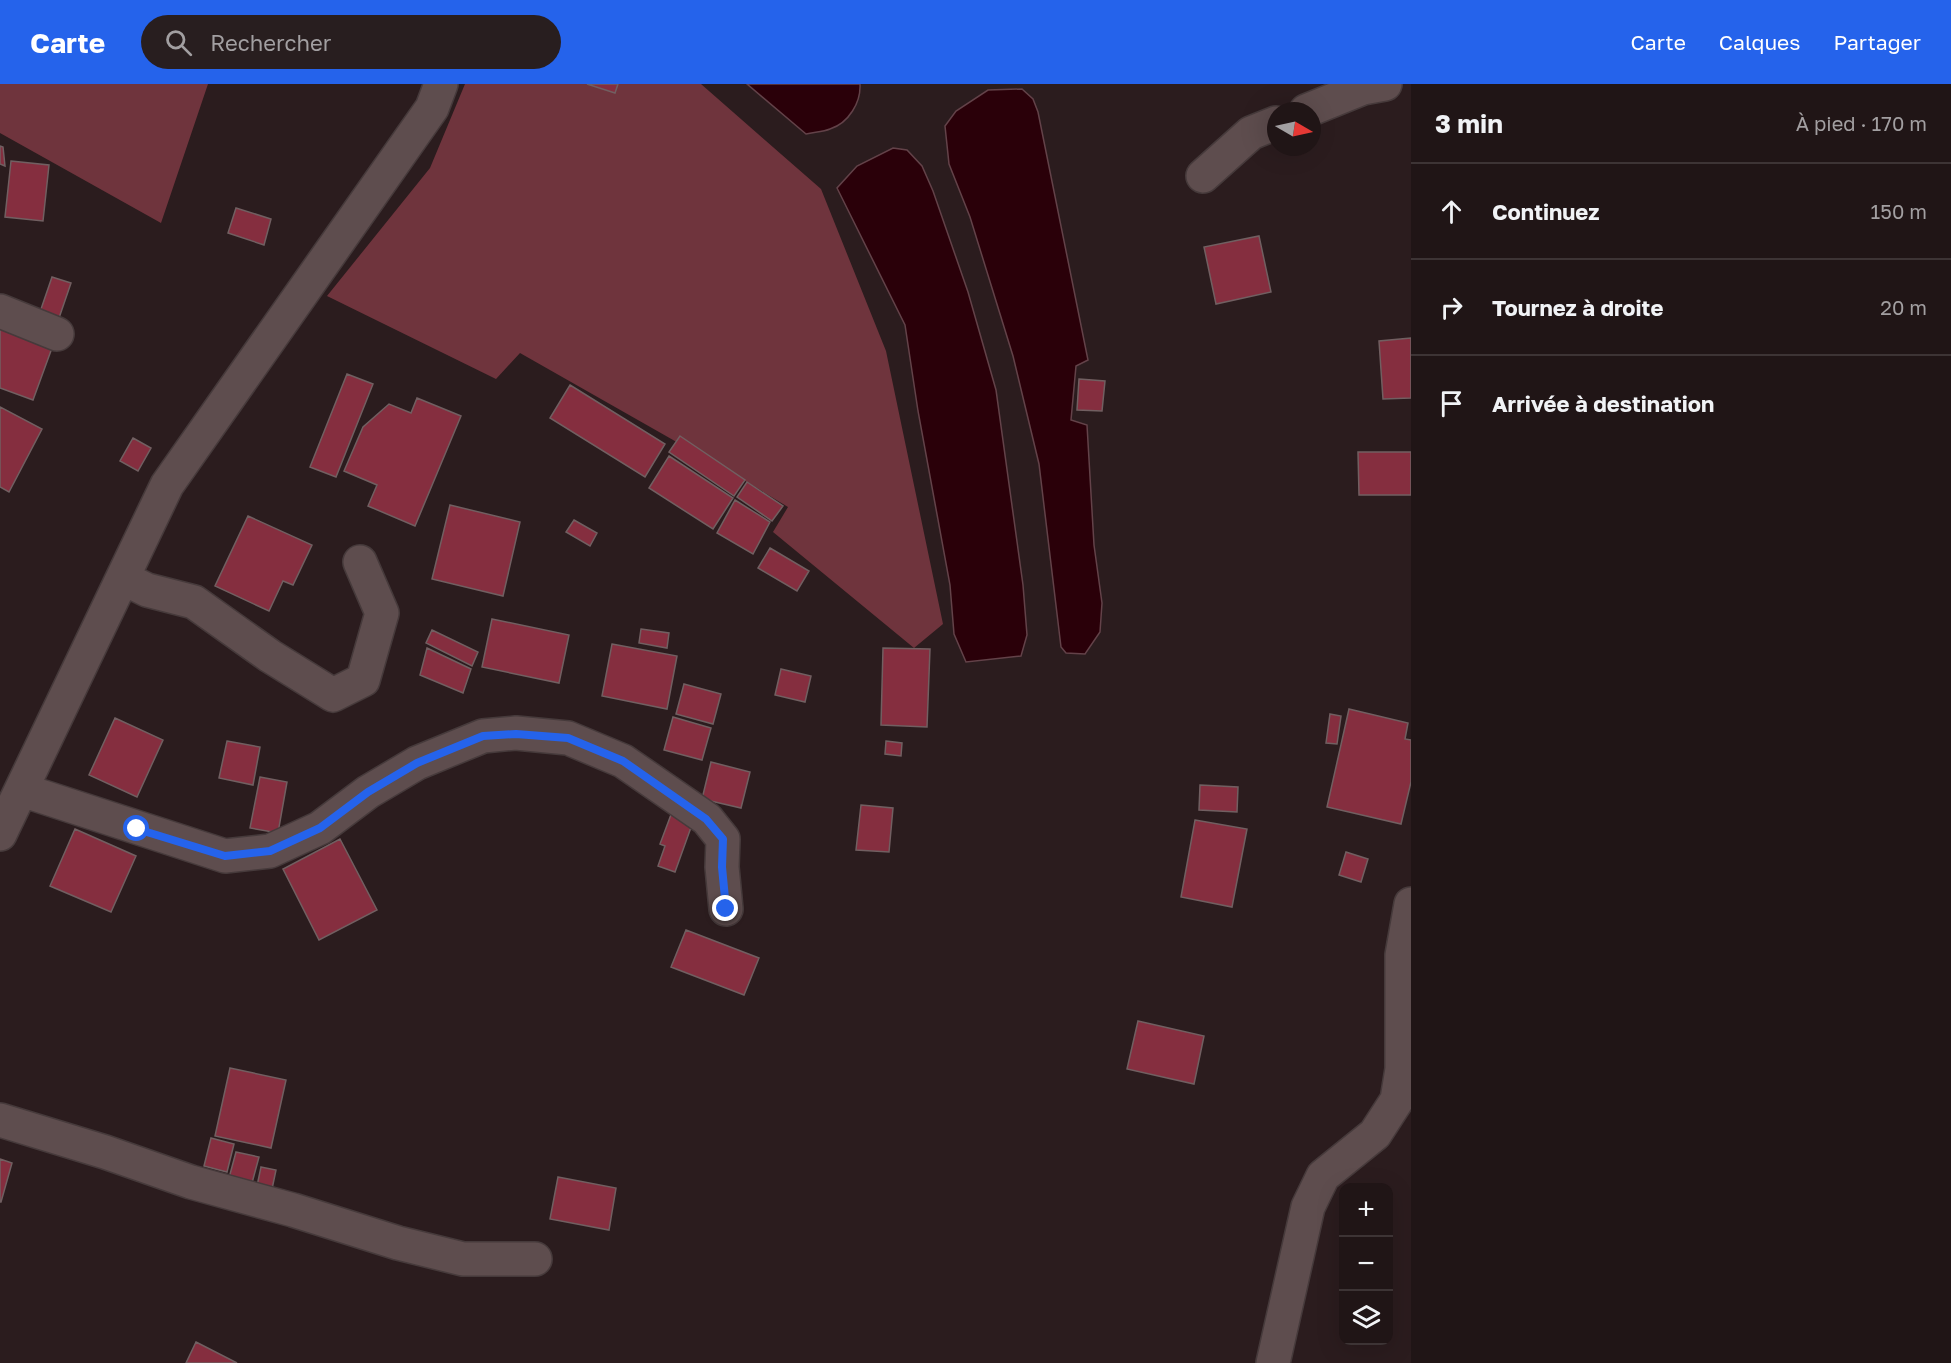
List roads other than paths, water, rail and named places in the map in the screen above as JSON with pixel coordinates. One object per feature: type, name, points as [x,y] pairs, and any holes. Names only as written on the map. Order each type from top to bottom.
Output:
[{"type":"street","points":[[0,834],[167,485],[432,108],[441,84]]},
{"type":"street","points":[[1321,105],[1363,88],[1385,84]]},
{"type":"street","points":[[1203,176],[1251,133],[1267,127]]},
{"type":"street","points":[[0,311],[57,334]]},
{"type":"street","points":[[123,578],[147,590],[194,602],[270,656],[333,695],[363,680],[382,613],[360,562]]},
{"type":"street","points":[[21,790],[225,856],[270,851],[320,828],[368,792],[417,763],[483,736],[516,734],[568,738],[623,761],[706,819],[723,839],[722,867],[726,909]]},
{"type":"street","points":[[1272,1363],[1308,1207],[1323,1176],[1375,1134],[1397,1100],[1402,1069],[1402,955],[1411,904]]},
{"type":"street","points":[[0,1120],[105,1152],[191,1182],[293,1210],[398,1243],[463,1258],[535,1259]]}]
